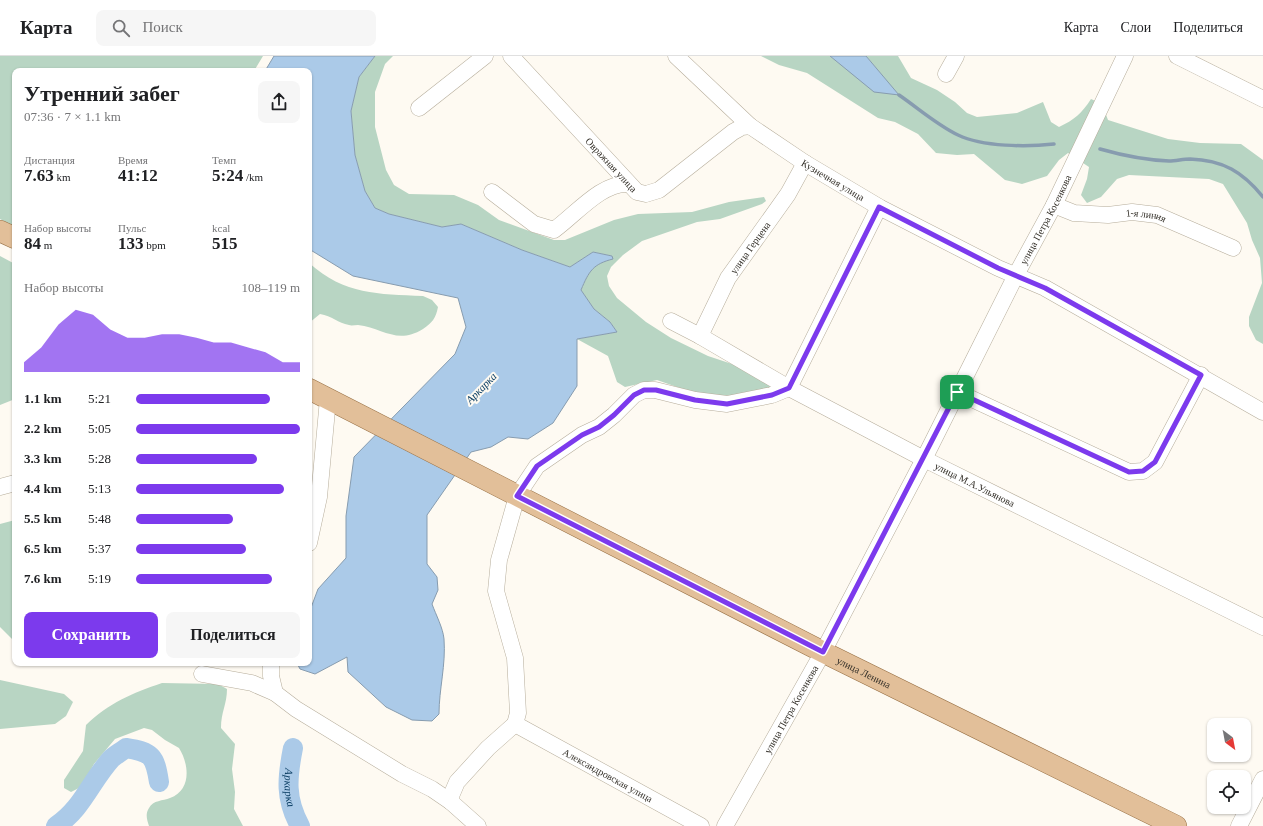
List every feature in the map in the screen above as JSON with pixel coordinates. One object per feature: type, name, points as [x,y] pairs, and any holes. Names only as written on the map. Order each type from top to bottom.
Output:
[{"type":"main road","points":[[0,231],[12,237]]},
{"type":"main road","points":[[312,391],[328,399]]},
{"type":"main road","name":"улица Ленина","points":[[328,399],[823,652],[1176,826]]},
{"type":"street","points":[[419,108],[485,56]]},
{"type":"street","name":"Овражная улица","points":[[511,56],[637,192],[646,194],[659,190],[733,132],[742,126],[750,126]]},
{"type":"street","name":"Кузнечная улица","points":[[676,56],[750,126],[805,163],[879,207],[967,253],[1045,288],[1201,375],[1263,412]]},
{"type":"street","points":[[946,74],[956,56]]},
{"type":"street","name":"улица Петра Косенкова","points":[[725,826],[823,652],[924,459],[1016,275],[1054,205],[1125,56]]},
{"type":"street","points":[[1177,56],[1263,99]]},
{"type":"street","name":"улица Герцена","points":[[700,336],[728,278],[788,194],[805,163]]},
{"type":"street","points":[[492,192],[534,224],[554,230],[608,187],[619,184],[628,184]]},
{"type":"street","name":"1-я линия","points":[[1054,205],[1074,213],[1108,215],[1132,212],[1157,215],[1233,248]]},
{"type":"street","points":[[451,802],[451,796],[456,782],[488,748],[515,724],[518,713],[515,658],[496,591],[499,560],[517,496],[537,466],[582,435],[599,427],[614,415],[634,395],[644,390],[656,390],[695,400],[727,404],[772,395],[789,388],[879,207]]},
{"type":"street","name":"улица М.А.Ульянова","points":[[671,321],[700,336],[789,388],[924,459],[1263,627]]},
{"type":"street","points":[[957,392],[1129,472],[1143,471],[1155,462],[1201,375]]},
{"type":"street","points":[[312,529],[319,497],[328,399]]},
{"type":"street","points":[[0,486],[12,484]]},
{"type":"street","points":[[271,666],[270,676],[275,693]]},
{"type":"street","points":[[202,674],[252,683],[275,693],[296,709],[402,774],[432,789],[451,802],[478,826]]},
{"type":"street","name":"Александровская улица","points":[[515,724],[701,826]]},
{"type":"street","points":[[1239,826],[1263,779]]},
{"type":"green space","points":[[0,56],[263,56],[256,68],[12,68],[12,225],[0,219]]},
{"type":"green space","points":[[375,56],[393,56],[385,64],[375,92],[375,127],[386,170],[394,185],[409,194],[454,195],[478,205],[499,220],[554,240],[565,240],[614,220],[638,214],[692,212],[729,202],[764,197],[766,201],[762,204],[720,219],[697,222],[642,241],[623,255],[611,267],[607,276],[609,286],[617,298],[646,322],[671,338],[708,356],[741,367],[772,386],[771,391],[725,398],[697,394],[657,380],[625,387],[617,382],[608,356],[577,339],[617,332],[610,322],[594,309],[581,290],[592,269],[600,263],[612,259],[612,256],[593,252],[570,267],[522,250],[461,224],[442,227],[389,214],[375,208],[365,191],[355,155],[351,111],[359,77]]},
{"type":"green space","points":[[761,56],[830,56],[847,69],[898,95],[866,56],[898,56],[911,78],[937,90],[955,102],[967,113],[977,117],[1017,113],[1043,102],[1051,122],[1059,127],[1077,116],[1091,99],[1102,104],[1108,120],[1168,139],[1200,143],[1241,144],[1263,160],[1263,344],[1256,340],[1249,326],[1249,317],[1262,283],[1260,258],[1252,240],[1247,223],[1223,184],[1209,179],[1129,175],[1117,179],[1101,197],[1087,203],[1081,195],[1087,179],[1089,167],[1068,153],[1059,160],[1047,176],[1022,184],[1005,180],[974,154],[957,155],[936,153],[918,134],[895,122],[878,118],[807,73],[779,65]]},
{"type":"green space","points":[[0,256],[12,262],[12,400],[0,405]]},
{"type":"green space","points":[[312,266],[322,274],[349,287],[377,293],[423,296],[432,300],[438,307],[435,317],[431,322],[414,334],[405,336],[398,336],[367,327],[342,323],[320,314],[312,321]]},
{"type":"green space","points":[[12,521],[12,639],[0,627],[0,524]]},
{"type":"green space","points":[[0,680],[64,694],[73,702],[66,716],[55,724],[0,729]]},
{"type":"green space","points":[[162,683],[218,684],[227,689],[221,728],[235,744],[232,769],[235,792],[234,809],[243,826],[149,826],[147,815],[149,808],[153,803],[170,798],[182,789],[185,783],[186,769],[185,761],[179,748],[152,730],[144,728],[115,739],[94,764],[81,787],[71,792],[64,788],[64,780],[83,751],[86,725],[103,711],[121,700]]},
{"type":"water","points":[[274,56],[375,56],[359,77],[351,111],[355,155],[365,191],[375,208],[389,214],[442,227],[461,224],[522,250],[570,267],[593,252],[612,256],[613,259],[601,263],[592,269],[581,290],[594,309],[610,322],[617,332],[577,339],[577,386],[553,423],[528,439],[508,437],[491,447],[471,452],[427,515],[427,564],[437,577],[438,590],[432,604],[444,639],[439,714],[432,721],[412,720],[386,707],[348,672],[347,657],[315,674],[300,669],[298,666],[312,666],[312,605],[318,589],[346,558],[346,516],[354,457],[455,354],[466,327],[458,298],[353,276],[312,251],[312,68],[267,68]]},
{"type":"water","points":[[830,56],[866,56],[899,95],[874,92]]},
{"type":"waterway","points":[[899,95],[943,126],[968,139],[1005,145],[1031,146],[1054,144]]},
{"type":"waterway","points":[[1100,149],[1151,160],[1169,161],[1190,159],[1213,162],[1240,174],[1263,197]]},
{"type":"waterway","points":[[56,826],[80,803],[111,759],[126,748],[142,751],[151,757],[156,766],[159,782]]},
{"type":"waterway","name":"Аркарка","points":[[293,748],[289,769],[289,788],[292,807],[300,826]]},
{"type":"route","points":[[879,207],[961,250],[1045,288],[1201,375],[1155,462],[1143,471],[1129,472],[957,392],[924,459],[823,652],[517,496],[537,466],[569,443],[599,427],[614,415],[634,395],[644,390],[656,390],[695,400],[727,404],[772,395],[789,388],[879,207]]}]
